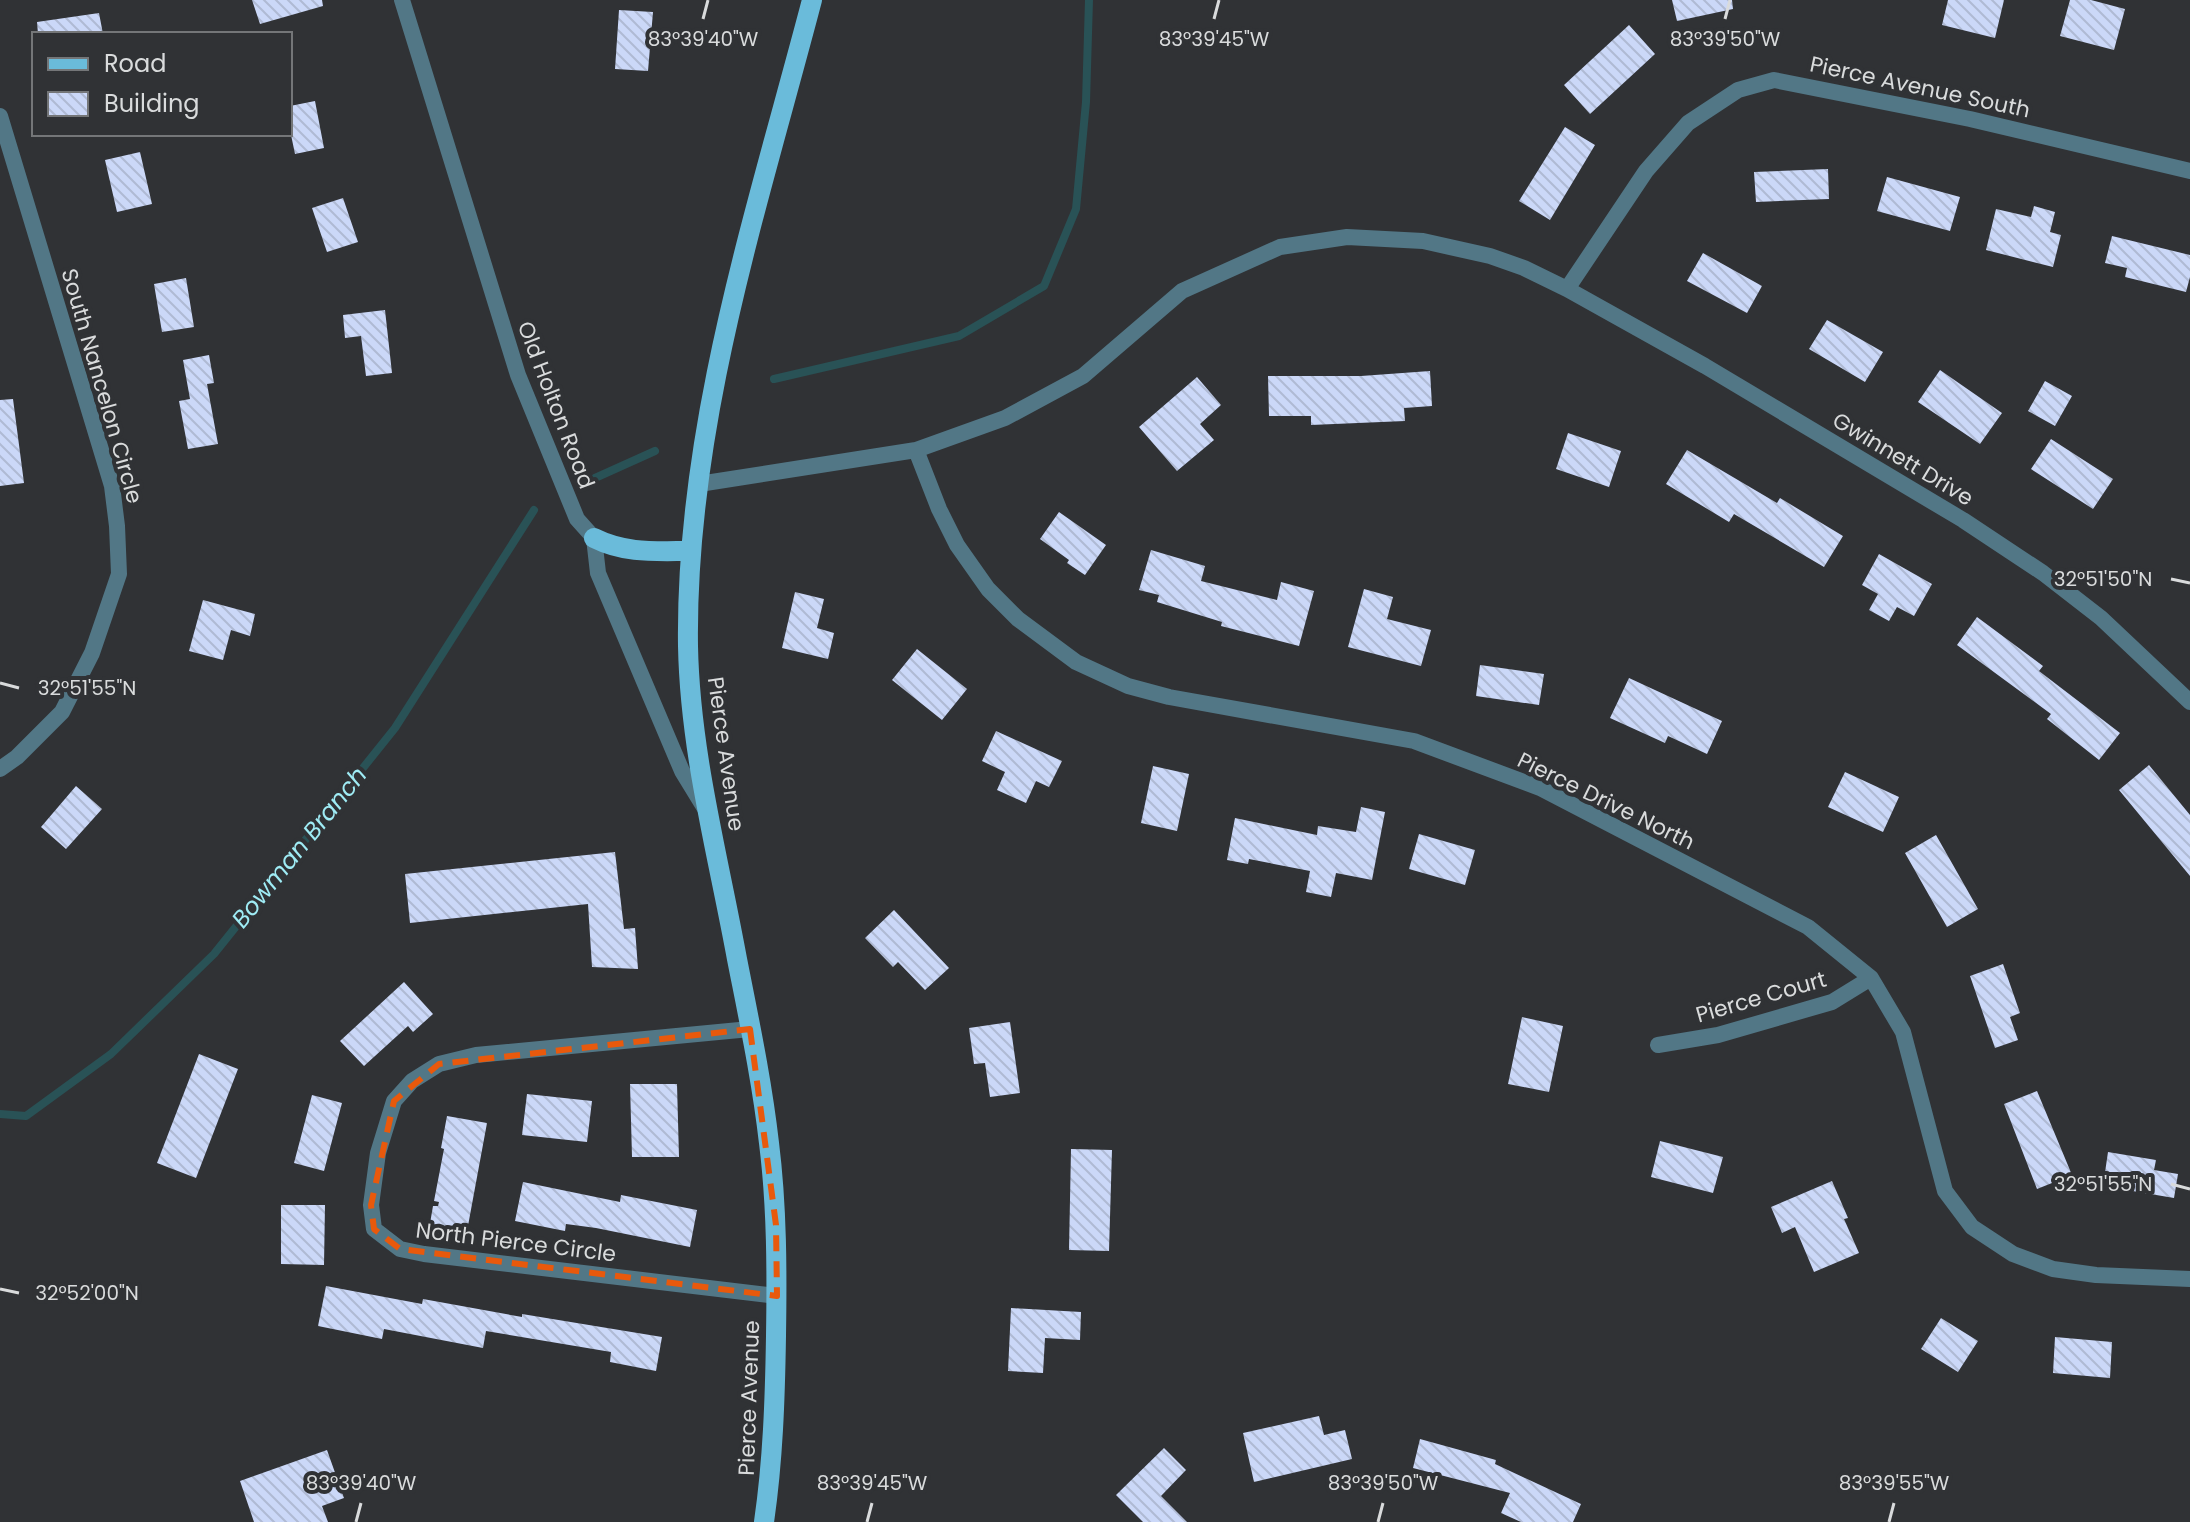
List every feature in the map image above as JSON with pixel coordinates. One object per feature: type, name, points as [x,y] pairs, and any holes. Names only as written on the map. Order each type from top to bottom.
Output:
[{"type":"main road","name":"Pierce Avenue","points":[[764,1522],[775,1399],[776,1225],[769,1141],[750,1029],[705,808],[688,647],[691,551],[710,414],[732,308],[812,0]]},
{"type":"main road","points":[[594,538],[627,551],[691,551]]},
{"type":"street","name":"Old Holton Road","points":[[402,0],[518,375],[577,519],[594,538],[598,573],[682,771],[705,808]]},
{"type":"street","name":"Pierce Avenue South","points":[[1567,289],[1646,171],[1688,123],[1738,90],[1774,80],[1970,119],[2190,171]]},
{"type":"street","name":"South Nancelon Circle","points":[[0,116],[112,486],[119,574],[92,653],[62,712],[17,757],[0,769]]},
{"type":"street","points":[[699,484],[916,450],[1005,418],[1083,376],[1182,291],[1280,247],[1347,237],[1423,241],[1490,256],[1567,289]]},
{"type":"street","name":"Gwinnett Drive","points":[[1567,289],[1719,374],[1963,520],[2043,573],[2101,618],[2190,702]]},
{"type":"street","name":"Pierce Drive North","points":[[916,450],[957,545],[988,589],[1018,619],[1076,662],[1128,686],[1169,697],[1414,741],[1540,788],[1808,927],[1871,978],[1903,1032],[1945,1191],[1972,1227],[2013,1254],[2053,1269],[2096,1275],[2190,1279]]},
{"type":"street","name":"Pierce Court","points":[[1658,1045],[1718,1035],[1832,1002],[1871,978]]},
{"type":"street","name":"North Pierce Circle","points":[[750,1029],[476,1055],[439,1064],[412,1081],[394,1101],[378,1153],[371,1205],[374,1229],[400,1249],[777,1296]]},
{"type":"highlighted area","points":[[750,1029],[776,1225],[777,1296],[400,1249],[374,1229],[371,1205],[394,1101],[439,1064]]},
{"type":"building","points":[[252,0],[322,0],[323,6],[260,24]]},
{"type":"building","points":[[1672,0],[1732,0],[1733,9],[1677,21]]},
{"type":"building","points":[[1948,0],[2004,0],[1995,38],[1942,25]]},
{"type":"building","points":[[2070,0],[2091,0],[2125,9],[2114,50],[2060,36]]},
{"type":"building","points":[[619,10],[653,12],[648,71],[615,69]]},
{"type":"building","points":[[99,13],[103,32],[38,32],[37,22]]},
{"type":"building","points":[[1629,25],[1655,54],[1590,114],[1564,85]]},
{"type":"building","points":[[315,101],[324,148],[295,154],[291,136],[292,106]]},
{"type":"building","points":[[1565,127],[1595,145],[1550,220],[1519,201]]},
{"type":"building","points":[[140,152],[152,204],[117,212],[105,160]]},
{"type":"building","points":[[1828,169],[1829,199],[1756,202],[1754,172]]},
{"type":"building","points":[[1887,177],[1960,197],[1950,231],[1877,211]]},
{"type":"building","points":[[343,198],[358,242],[327,252],[312,208]]},
{"type":"building","points":[[2034,206],[2055,212],[2050,232],[2061,235],[2053,267],[1986,250],[1996,209],[2031,217]]},
{"type":"building","points":[[2112,236],[2190,255],[2186,292],[2125,277],[2127,268],[2105,263]]},
{"type":"building","points":[[1703,253],[1762,286],[1747,313],[1687,281]]},
{"type":"building","points":[[186,278],[194,327],[162,332],[154,284]]},
{"type":"building","points":[[385,310],[392,373],[366,376],[361,336],[345,338],[343,315]]},
{"type":"building","points":[[1827,320],[1883,352],[1865,382],[1809,349]]},
{"type":"building","points":[[209,355],[214,383],[207,384],[218,444],[188,449],[179,401],[190,399],[183,360]]},
{"type":"building","points":[[1940,370],[2002,413],[1980,444],[1918,402]]},
{"type":"building","points":[[1430,371],[1432,406],[1404,408],[1405,421],[1311,425],[1311,416],[1269,416],[1268,376],[1361,376]]},
{"type":"building","points":[[1197,377],[1221,405],[1200,424],[1214,440],[1177,471],[1139,427]]},
{"type":"building","points":[[2045,381],[2072,396],[2055,426],[2028,411]]},
{"type":"building","points":[[13,399],[24,483],[0,486],[0,400]]},
{"type":"building","points":[[1568,433],[1621,451],[1609,487],[1556,469]]},
{"type":"building","points":[[2051,439],[2113,479],[2093,509],[2031,469]]},
{"type":"building","points":[[1687,450],[1777,503],[1780,498],[1843,536],[1824,567],[1734,514],[1729,522],[1666,484]]},
{"type":"building","points":[[1059,512],[1106,545],[1085,575],[1040,539]]},
{"type":"building","points":[[1151,550],[1205,566],[1201,581],[1277,600],[1281,582],[1314,591],[1299,646],[1221,626],[1222,622],[1157,602],[1159,595],[1139,590]]},
{"type":"building","points":[[1879,554],[1932,584],[1914,616],[1897,607],[1889,621],[1869,610],[1878,594],[1862,585]]},
{"type":"building","points":[[1364,589],[1393,597],[1387,619],[1431,630],[1421,666],[1348,647]]},
{"type":"building","points":[[795,592],[824,599],[817,628],[834,633],[828,659],[782,648]]},
{"type":"building","points":[[203,600],[255,614],[250,636],[231,630],[223,660],[189,651]]},
{"type":"building","points":[[1977,617],[2043,666],[2039,671],[2120,733],[2099,760],[2047,719],[2051,714],[1957,645]]},
{"type":"building","points":[[917,649],[967,689],[942,720],[892,680]]},
{"type":"building","points":[[1480,665],[1544,674],[1539,705],[1476,696]]},
{"type":"building","points":[[1629,678],[1722,721],[1707,754],[1668,736],[1665,743],[1610,718]]},
{"type":"building","points":[[996,731],[1062,761],[1049,787],[1036,781],[1026,803],[997,790],[1005,772],[982,761]]},
{"type":"building","points":[[2149,765],[2190,815],[2190,876],[2119,790]]},
{"type":"building","points":[[1153,766],[1189,774],[1177,831],[1141,823]]},
{"type":"building","points":[[1845,772],[1899,797],[1883,832],[1828,807]]},
{"type":"building","points":[[76,786],[102,809],[66,849],[41,827]]},
{"type":"building","points":[[1361,807],[1385,812],[1372,880],[1336,873],[1331,897],[1306,892],[1310,871],[1249,859],[1248,864],[1227,860],[1235,818],[1317,835],[1318,826],[1356,832]]},
{"type":"building","points":[[1419,834],[1475,850],[1465,885],[1409,869]]},
{"type":"building","points":[[1936,835],[1978,909],[1947,927],[1905,853]]},
{"type":"building","points":[[615,852],[624,929],[635,928],[638,969],[592,967],[588,904],[410,923],[405,874]]},
{"type":"building","points":[[894,910],[949,968],[925,990],[898,962],[893,967],[865,938]]},
{"type":"building","points":[[2003,964],[2020,1013],[2010,1017],[2018,1040],[1995,1048],[1970,976]]},
{"type":"building","points":[[404,982],[433,1014],[413,1032],[408,1026],[364,1066],[340,1041]]},
{"type":"building","points":[[1522,1017],[1563,1026],[1549,1092],[1508,1084]]},
{"type":"building","points":[[1010,1022],[1020,1093],[990,1097],[985,1063],[974,1064],[969,1028]]},
{"type":"building","points":[[199,1054],[238,1069],[196,1178],[157,1163]]},
{"type":"building","points":[[630,1084],[677,1084],[679,1157],[632,1157]]},
{"type":"building","points":[[2037,1091],[2072,1175],[2037,1189],[2004,1104]]},
{"type":"building","points":[[527,1094],[592,1101],[587,1142],[522,1135]]},
{"type":"building","points":[[312,1095],[342,1103],[324,1171],[294,1163]]},
{"type":"building","points":[[447,1116],[487,1123],[465,1242],[428,1235],[433,1206],[438,1206],[439,1202],[434,1201]]},
{"type":"building","points":[[1660,1141],[1723,1157],[1713,1193],[1651,1177]]},
{"type":"building","points":[[1071,1149],[1112,1150],[1109,1251],[1069,1250]]},
{"type":"building","points":[[2108,1152],[2156,1160],[2154,1170],[2178,1174],[2174,1198],[2103,1186]]},
{"type":"building","points":[[1832,1181],[1859,1253],[1814,1272],[1795,1227],[1782,1233],[1771,1207]]},
{"type":"building","points":[[523,1182],[620,1202],[621,1195],[697,1210],[690,1247],[596,1228],[566,1224],[565,1231],[515,1221]]},
{"type":"building","points":[[281,1205],[325,1205],[324,1265],[281,1264]]},
{"type":"building","points":[[326,1286],[422,1304],[423,1299],[662,1337],[656,1371],[610,1362],[611,1352],[486,1331],[483,1348],[384,1329],[382,1339],[318,1326]]},
{"type":"building","points":[[1011,1308],[1081,1312],[1080,1340],[1045,1338],[1043,1373],[1008,1371]]},
{"type":"building","points":[[1941,1318],[1978,1341],[1958,1372],[1921,1349]]},
{"type":"building","points":[[2055,1337],[2112,1342],[2110,1378],[2053,1373]]},
{"type":"building","points":[[1319,1416],[1324,1435],[1345,1430],[1352,1459],[1254,1482],[1243,1433]]},
{"type":"building","points":[[1420,1439],[1496,1460],[1495,1464],[1581,1504],[1573,1522],[1521,1522],[1501,1513],[1510,1493],[1413,1468]]},
{"type":"building","points":[[1164,1448],[1186,1470],[1161,1496],[1187,1522],[1143,1522],[1116,1495]]},
{"type":"building","points":[[327,1450],[344,1498],[322,1506],[328,1522],[254,1522],[240,1481]]},
{"type":"waterway","name":"Bowman Branch","points":[[774,379],[959,336],[1044,286],[1076,209],[1086,102],[1089,0]]},
{"type":"waterway","name":"Bowman Branch","points":[[595,478],[655,451]]},
{"type":"waterway","name":"Bowman Branch","points":[[0,1114],[26,1116],[111,1054],[214,954],[395,728],[534,510]]}]
